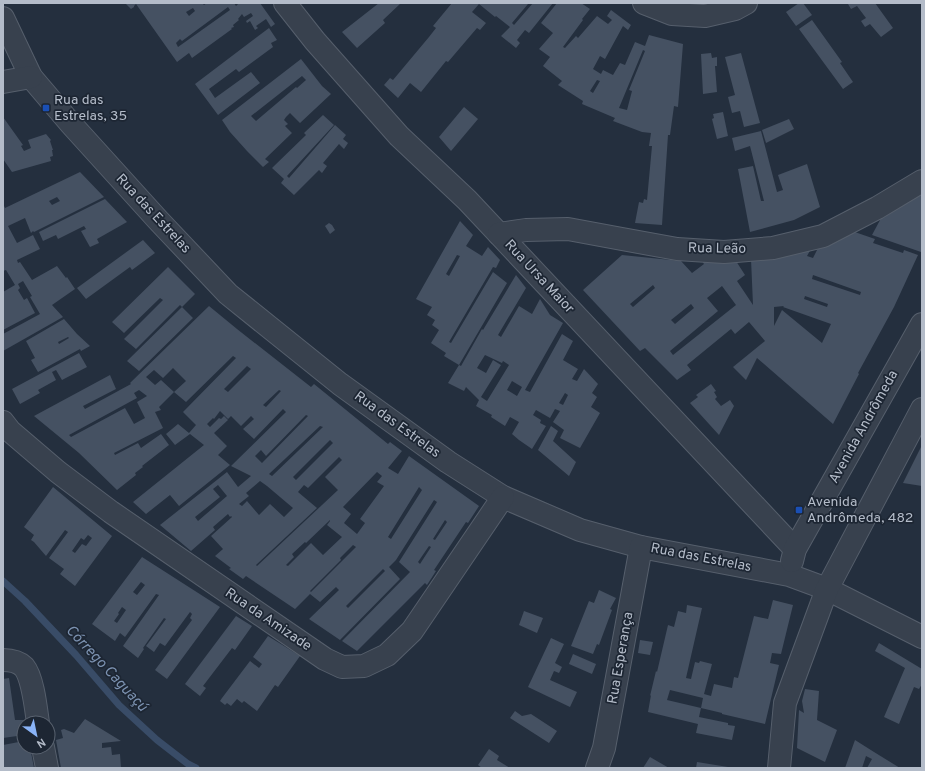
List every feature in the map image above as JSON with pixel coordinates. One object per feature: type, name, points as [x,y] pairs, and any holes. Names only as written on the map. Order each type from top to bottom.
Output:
[{"type":"street","name":"Rua Ursa Maior","points":[[285,3],[315,41],[399,136],[467,200],[795,548]]},
{"type":"street","points":[[644,3],[672,14],[705,16],[735,9],[746,3]]},
{"type":"street","name":"Rua das Estrelas","points":[[3,18],[31,77],[71,124],[148,209],[228,294],[340,384],[448,462],[503,497],[580,530],[641,547],[789,575],[827,589],[922,637]]},
{"type":"street","points":[[3,82],[31,77]]},
{"type":"street","name":"Rua Leão","points":[[499,234],[526,230],[568,229],[677,248],[724,252],[773,248],[823,236],[877,208],[922,181]]},
{"type":"street","name":"Avenida Andrômeda","points":[[789,575],[795,548],[922,324]]},
{"type":"street","points":[[779,768],[785,704],[827,589],[922,409]]},
{"type":"street","name":"Rua da Amizade","points":[[3,422],[10,431],[58,472],[111,512],[325,659],[342,667],[364,666],[387,655],[412,631],[503,497]]},
{"type":"street","name":"Rua Esperança","points":[[597,768],[604,748],[641,547]]},
{"type":"street","points":[[3,660],[16,662],[23,666],[30,677],[37,715]]},
{"type":"street","points":[[45,755],[47,768]]},
{"type":"building","points":[[125,3],[202,3],[204,5],[207,3],[234,3],[236,6],[239,3],[260,3],[275,24],[271,27],[266,19],[256,26],[258,28],[255,30],[250,21],[247,23],[246,21],[253,16],[251,13],[244,17],[242,14],[238,19],[239,20],[233,25],[234,27],[231,28],[232,29],[192,58],[189,53],[177,62],[136,4],[131,9]],"holes":[[[228,7],[230,10],[178,47],[176,43],[180,39],[182,41]],[[193,8],[195,11],[189,16],[186,12]]]},
{"type":"building","points":[[379,3],[401,3],[383,20],[385,23],[357,48],[342,32]]},
{"type":"building","points":[[452,3],[527,3],[528,4],[512,23],[514,25],[533,3],[553,3],[529,33],[525,30],[517,40],[520,43],[516,48],[501,36],[510,27],[479,4],[472,12],[486,23],[480,30],[477,28],[448,62],[446,61],[421,92],[410,83],[398,98],[384,85],[390,78],[393,80],[429,37],[436,28],[433,26]]},
{"type":"building","points":[[557,3],[581,3],[590,9],[563,47],[565,48],[576,36],[578,38],[597,16],[608,24],[612,20],[607,16],[611,10],[631,25],[628,30],[623,26],[605,59],[600,56],[593,69],[601,74],[603,70],[613,75],[620,63],[625,65],[635,42],[645,46],[649,35],[683,44],[678,107],[674,106],[670,135],[668,135],[662,225],[635,223],[639,202],[643,203],[644,199],[647,200],[652,146],[649,146],[651,133],[642,132],[613,121],[615,118],[582,104],[583,101],[558,85],[562,81],[543,66],[550,57],[539,49],[553,33],[541,23]],"holes":[[[643,50],[645,51],[629,90],[632,91],[627,110],[619,108]],[[597,80],[600,81],[593,93],[590,91]]]},
{"type":"building","points":[[799,3],[803,3],[812,15],[796,26],[786,12]]},
{"type":"building","points":[[875,3],[893,28],[881,37],[870,24],[865,27],[861,21],[866,18],[857,6],[851,9],[848,4]]},
{"type":"building","points":[[812,20],[842,62],[840,63],[853,82],[843,89],[799,29]]},
{"type":"building","points":[[269,28],[277,40],[271,43],[273,47],[239,72],[236,69],[209,89],[215,98],[251,72],[260,83],[218,115],[195,84]]},
{"type":"building","points":[[711,53],[712,58],[717,57],[717,66],[715,66],[717,92],[703,94],[701,54]]},
{"type":"building","points":[[741,53],[760,123],[744,127],[740,111],[732,113],[728,97],[735,95],[725,57]]},
{"type":"building","points":[[301,59],[322,86],[331,94],[300,123],[290,113],[286,117],[284,120],[288,124],[285,126],[292,133],[265,159],[269,162],[263,167],[230,132],[222,120]],"holes":[[[302,76],[306,80],[256,121],[251,116]]]},
{"type":"building","points":[[464,107],[478,119],[451,151],[439,137]]},
{"type":"building","points":[[723,112],[728,136],[717,139],[712,119],[714,118],[713,114]]},
{"type":"building","points":[[323,115],[334,125],[287,176],[289,178],[335,125],[346,135],[343,139],[348,143],[344,149],[339,144],[323,163],[327,166],[322,173],[319,170],[294,195],[281,183],[284,179],[272,168],[306,135],[304,133]]},
{"type":"building","points":[[3,117],[23,145],[21,146],[24,151],[31,148],[28,140],[46,134],[51,140],[53,150],[53,156],[50,157],[51,161],[12,172],[3,159]]},
{"type":"building","points":[[789,119],[794,129],[766,143],[762,130]]},
{"type":"building","points":[[761,131],[777,192],[783,190],[778,175],[807,164],[820,207],[794,220],[750,232],[738,169],[753,166],[761,201],[764,201],[750,146],[735,151],[732,138]]},
{"type":"building","points":[[80,172],[104,197],[31,233],[25,218],[8,226],[17,243],[33,235],[40,249],[17,260],[32,280],[57,266],[75,289],[52,305],[63,317],[3,351],[3,334],[40,314],[23,281],[18,284],[20,288],[18,290],[24,300],[27,298],[35,313],[3,330],[3,292],[15,285],[6,270],[3,271],[3,204],[5,208]],"holes":[[[57,197],[60,201],[52,205],[49,201]]]},
{"type":"building","points":[[922,190],[921,252],[872,235],[886,209]]},
{"type":"building","points":[[105,199],[127,222],[97,239],[99,243],[90,247],[81,231],[86,229],[84,226],[58,239],[56,235],[43,241],[39,232]]},
{"type":"building","points":[[460,221],[473,235],[466,246],[482,256],[488,247],[500,260],[496,268],[493,267],[449,342],[451,343],[493,272],[507,283],[459,365],[444,356],[446,353],[431,343],[439,330],[432,325],[435,320],[427,315],[432,307],[416,299]],"holes":[[[457,255],[460,256],[449,276],[446,274]]]},
{"type":"building","points":[[329,223],[335,230],[330,234],[325,226]]},
{"type":"building","points":[[846,229],[875,239],[873,243],[903,253],[904,250],[918,255],[894,307],[858,373],[859,374],[833,424],[757,358],[746,380],[733,367],[765,341],[749,322],[735,334],[731,329],[687,365],[691,370],[677,380],[645,348],[640,351],[583,290],[622,255],[681,261],[692,273],[704,264],[702,261],[736,261],[745,275],[737,281],[753,305],[751,259],[812,247],[807,256],[813,258],[821,242]],"holes":[[[813,275],[861,292],[860,295],[812,279]],[[653,285],[655,288],[633,307],[630,304]],[[722,286],[736,305],[673,355],[670,351],[718,311],[707,298]],[[805,296],[828,304],[827,307],[804,299]],[[691,304],[694,308],[675,324],[671,320]],[[784,306],[783,307],[831,324],[822,343],[782,310],[774,326],[774,307]]]},
{"type":"building","points":[[143,240],[155,253],[132,270],[130,267],[86,299],[77,288]]},
{"type":"building","points":[[168,267],[195,294],[182,307],[180,305],[136,349],[124,339],[163,300],[160,298],[124,333],[112,322]]},
{"type":"building","points":[[516,275],[526,288],[498,335],[501,337],[519,306],[532,314],[540,299],[550,315],[563,323],[525,390],[530,392],[562,334],[573,341],[563,360],[578,369],[572,379],[577,381],[584,369],[598,384],[592,393],[597,397],[591,407],[600,413],[580,448],[560,438],[564,430],[553,422],[560,411],[555,409],[550,418],[536,410],[533,415],[541,420],[540,423],[546,426],[532,449],[512,434],[519,422],[510,417],[505,426],[491,417],[492,415],[476,406],[479,400],[466,387],[464,391],[448,383],[459,365],[461,366],[482,329],[483,330]],"holes":[[[485,355],[502,363],[503,361],[509,365],[487,401],[481,397],[501,365],[493,360],[486,373],[477,368]],[[512,381],[522,387],[517,396],[507,390]],[[565,393],[568,395],[563,405],[559,403]]]},
{"type":"building","points":[[209,306],[311,387],[314,384],[388,444],[390,442],[402,451],[388,468],[398,474],[409,456],[479,506],[468,523],[466,522],[434,570],[436,571],[427,585],[425,583],[357,651],[342,641],[410,572],[399,562],[437,502],[434,500],[396,560],[389,567],[400,579],[340,640],[309,619],[339,590],[336,587],[320,602],[310,594],[295,609],[246,576],[243,579],[215,556],[223,549],[211,536],[232,517],[228,514],[213,527],[215,530],[191,551],[160,525],[227,472],[238,487],[251,476],[231,466],[286,412],[283,409],[254,439],[243,429],[254,419],[251,416],[241,426],[231,416],[228,419],[220,411],[214,419],[213,418],[207,424],[210,427],[219,418],[221,419],[224,416],[228,420],[214,433],[227,446],[218,455],[230,465],[179,506],[170,495],[146,514],[133,502],[204,445],[190,434],[175,445],[166,434],[178,424],[189,433],[196,425],[183,412],[236,358],[233,356],[186,402],[174,392],[159,407],[161,410],[155,412],[163,428],[114,453],[115,455],[138,443],[141,448],[161,434],[169,445],[142,466],[143,467],[135,473],[136,475],[117,490],[79,453],[34,416],[110,375],[116,389],[83,406],[85,409],[131,384],[130,383]],"holes":[[[247,366],[251,369],[228,392],[224,389]],[[173,368],[186,381],[174,392],[161,380],[155,385],[146,377],[154,370],[163,378]],[[139,390],[147,396],[137,402],[145,418],[134,424],[125,408],[71,437],[69,435],[137,398],[134,393]],[[279,390],[281,391],[266,407],[263,405]],[[306,415],[308,416],[262,463],[255,456],[261,450],[266,456]],[[320,426],[323,427],[272,476],[269,474]],[[330,440],[333,443],[296,480],[293,477]],[[339,457],[342,460],[325,477],[338,490],[257,566],[256,565],[317,508],[298,492],[304,485],[308,488]],[[377,472],[382,476],[377,482],[384,486],[360,519],[365,523],[357,534],[344,523],[351,514],[343,507]],[[260,481],[293,508],[284,517],[270,504],[259,515],[247,501],[242,506],[239,504],[249,496],[246,493]],[[218,485],[227,496],[198,521],[195,517],[220,497],[213,489]],[[419,487],[422,490],[391,539],[388,537]],[[330,520],[327,525],[342,537],[323,555],[311,543],[288,566],[286,565],[294,557],[292,554]],[[445,520],[447,522],[435,540],[433,539]],[[353,545],[356,547],[311,592],[310,591],[341,560],[340,558]],[[429,546],[431,547],[420,564],[418,562]],[[383,569],[385,571],[348,608],[346,606]]]},
{"type":"building","points":[[182,307],[193,318],[139,371],[127,361]]},
{"type":"building","points":[[64,319],[90,346],[81,351],[80,349],[38,372],[31,360],[35,358],[26,341]],"holes":[[[68,337],[69,338],[59,344],[58,342]]]},
{"type":"building","points":[[79,353],[87,367],[62,380],[56,370],[52,372],[56,380],[38,390],[40,393],[20,404],[12,389]]},
{"type":"building","points":[[711,384],[716,391],[714,392],[717,397],[715,399],[721,406],[730,400],[734,406],[719,435],[690,403],[698,397],[696,395]]},
{"type":"building","points":[[551,426],[558,431],[553,441],[576,462],[569,476],[538,450]]},
{"type":"building","points":[[922,445],[922,486],[903,483]]},
{"type":"building","points":[[53,487],[112,536],[75,586],[60,574],[64,569],[49,558],[68,532],[65,530],[46,556],[31,540],[34,535],[24,527]],"holes":[[[88,535],[92,538],[86,546],[82,544],[75,553],[72,551],[81,538],[84,540]]]},
{"type":"building","points":[[142,557],[220,607],[167,679],[155,670],[192,620],[190,618],[192,614],[190,612],[165,646],[160,643],[154,652],[146,646],[166,619],[164,618],[143,648],[144,649],[138,658],[123,646],[159,595],[156,594],[125,637],[120,633],[115,641],[92,624]],"holes":[[[141,582],[145,585],[137,595],[133,592]],[[122,607],[126,610],[117,623],[114,621]]]},
{"type":"building","points":[[599,590],[616,598],[610,609],[612,610],[599,645],[597,644],[593,654],[571,646],[589,601],[594,603]]},
{"type":"building","points":[[773,600],[793,605],[781,654],[772,653],[770,663],[779,665],[765,724],[701,708],[699,717],[728,723],[728,725],[735,726],[732,740],[696,733],[698,724],[648,712],[651,695],[650,696],[668,625],[674,627],[678,611],[686,613],[687,605],[702,608],[686,678],[691,679],[695,662],[699,663],[700,661],[712,664],[704,694],[711,696],[714,684],[732,688],[734,677],[738,678],[754,616],[768,619]],"holes":[[[670,690],[703,698],[701,708],[667,700]]]},
{"type":"building","points":[[524,611],[543,618],[537,633],[519,625]]},
{"type":"building","points":[[236,616],[252,626],[235,650],[232,648],[203,686],[206,688],[200,696],[185,684]]},
{"type":"building","points":[[268,636],[300,656],[278,687],[275,685],[257,711],[244,701],[242,703],[237,699],[231,706],[227,703],[225,705],[220,701],[250,661],[259,668],[262,664],[253,657]]},
{"type":"building","points":[[551,638],[564,644],[555,663],[562,667],[559,673],[554,671],[550,680],[577,692],[570,707],[528,687]]},
{"type":"building","points":[[640,640],[653,642],[650,655],[638,653]]},
{"type":"building","points":[[879,643],[922,669],[922,684],[919,689],[914,687],[899,724],[884,717],[905,668],[875,651]]},
{"type":"building","points":[[573,654],[596,664],[592,674],[569,664]]},
{"type":"building","points":[[9,678],[16,720],[16,736],[3,738],[3,679]]},
{"type":"building","points":[[805,689],[819,691],[817,720],[837,730],[825,762],[797,748],[799,710],[804,713],[802,701]]},
{"type":"building","points":[[515,711],[522,716],[531,714],[557,731],[549,743],[510,718]]},
{"type":"building","points":[[85,719],[121,741],[102,743],[102,748],[111,747],[112,755],[120,754],[121,768],[61,768],[56,740],[63,738],[61,730],[64,729],[74,733]]},
{"type":"building","points":[[855,740],[900,768],[867,768],[872,759],[866,756],[862,768],[845,768]]},
{"type":"building","points":[[16,743],[16,755],[32,755],[34,768],[3,768],[3,745]]},
{"type":"building","points":[[489,749],[499,756],[497,760],[510,768],[482,768],[478,765]]},
{"type":"building","points":[[650,757],[669,768],[643,768]]},
{"type":"building","points":[[697,762],[728,767],[728,768],[696,768]]},
{"type":"waterway","name":"Córrego Caguaçú","points":[[3,581],[25,601],[76,655],[119,705],[157,740],[188,764],[196,768]]},
{"type":"place","name":"Rua das Estrelas, 35","points":[[46,108]]},
{"type":"place","name":"Avenida Andrômeda, 482","points":[[799,510]]}]
